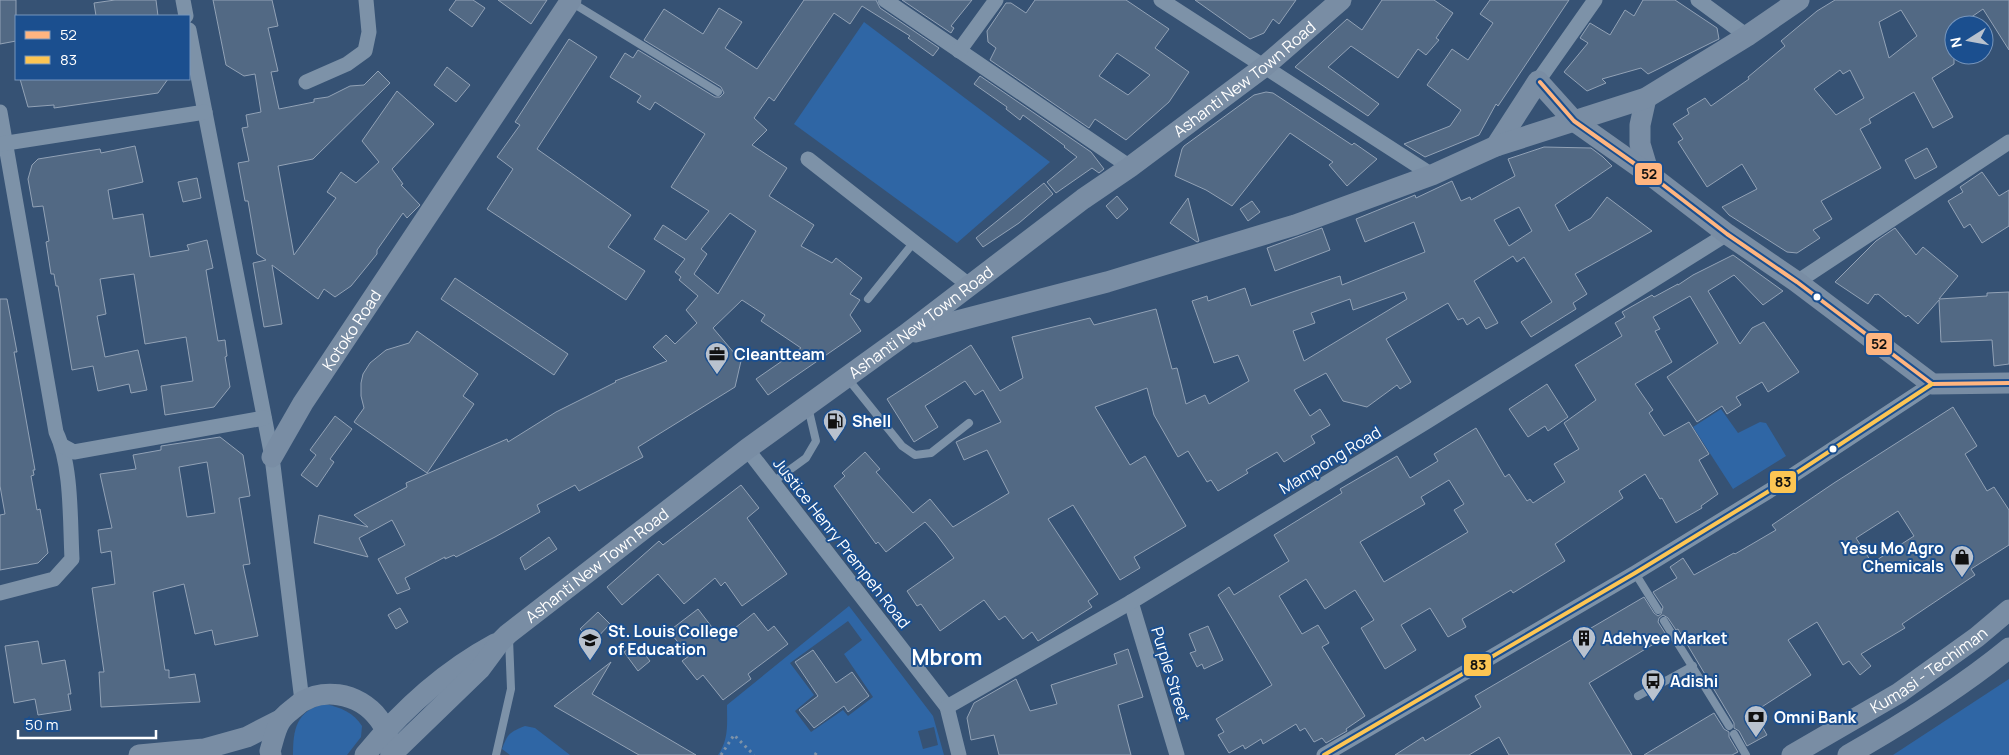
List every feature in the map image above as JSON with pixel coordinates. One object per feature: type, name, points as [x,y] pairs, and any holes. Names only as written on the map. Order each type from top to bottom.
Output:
[{"type":"street","points":[[183,0],[186,15]]},
{"type":"street","points":[[306,82],[347,64],[365,51],[369,32],[366,0]]},
{"type":"street","name":"Kotoko Road","points":[[272,457],[303,403],[570,0]]},
{"type":"street","points":[[885,0],[1130,167]]},
{"type":"street","points":[[958,51],[996,0]]},
{"type":"street","points":[[1161,0],[1432,175]]},
{"type":"street","name":"Ashanti New Town Road","points":[[365,755],[386,730],[419,699],[468,659],[504,638],[747,449],[905,335],[1083,200],[1265,66],[1341,0]]},
{"type":"street","points":[[1496,146],[1538,80],[1595,0]]},
{"type":"street","points":[[1698,0],[1747,36]]},
{"type":"street","points":[[905,335],[1107,282],[1276,231],[1432,175],[1496,146],[1646,98],[1747,36],[1799,0]]},
{"type":"street","points":[[190,35],[272,457],[302,701]]},
{"type":"street","points":[[1538,80],[1574,121],[1649,174],[1727,234],[1797,282],[1932,384]]},
{"type":"street","points":[[1646,98],[1640,125],[1640,144],[1649,174]]},
{"type":"street","points":[[0,112],[3,144],[56,432],[63,446],[69,501],[72,559],[54,579],[0,593]]},
{"type":"street","points":[[3,144],[205,112]]},
{"type":"street","points":[[1797,282],[2007,145]]},
{"type":"street","points":[[808,159],[970,286]]},
{"type":"street","name":"Mampong Road","points":[[946,707],[1131,602],[1426,422],[1727,234]]},
{"type":"street","points":[[1324,755],[1635,573],[1769,492],[1932,384],[2009,382]]},
{"type":"street","points":[[63,446],[74,452],[264,418]]},
{"type":"street","name":"Justice Henry Prempeh Road","points":[[747,449],[946,707]]},
{"type":"street","name":"Purple Street","points":[[1131,602],[1177,755]]},
{"type":"street","name":"Kumasi - Techiman","points":[[1792,755],[1906,688],[1977,637],[2009,610]]},
{"type":"street","name":"Ashanti New Town Road","points":[[391,755],[480,669],[504,638]]},
{"type":"street","name":"Kumasi - Techiman","points":[[1848,755],[1911,719],[1982,670],[2009,648]]},
{"type":"street","points":[[139,755],[213,752],[280,720],[302,701],[320,694],[338,694],[356,699],[372,710],[386,730],[391,755]]},
{"type":"street","points":[[372,710],[419,699]]},
{"type":"street","points":[[946,707],[959,755]]},
{"type":"street","points":[[271,755],[270,751],[280,720]]},
{"type":"street","points":[[1829,734],[1839,755]]},
{"type":"lane","points":[[570,0],[718,92]]},
{"type":"lane","points":[[868,298],[914,242]]},
{"type":"lane","points":[[846,377],[902,446],[915,455],[931,453],[970,423]]},
{"type":"lane","points":[[773,482],[806,458],[816,441],[807,406]]},
{"type":"lane","points":[[1635,573],[1658,610]]},
{"type":"lane","points":[[1664,621],[1729,726]]},
{"type":"lane","points":[[496,755],[511,688],[504,638]]},
{"type":"lane","points":[[1638,696],[1693,666]]},
{"type":"lane","points":[[1734,734],[1746,755]]},
{"type":"path","points":[[721,755],[734,735],[754,755]]},
{"type":"path","points":[[815,755],[818,750]]},
{"type":"shaded area","points":[[864,22],[1050,162],[957,243],[794,124]]},
{"type":"shaded area","points":[[1721,409],[1738,433],[1760,422],[1766,423],[1786,456],[1733,489],[1693,427]]},
{"type":"shaded area","points":[[849,606],[933,716],[944,755],[718,755],[726,737],[727,705]],"holes":[[[848,621],[862,640],[844,654],[873,697],[848,716],[843,710],[811,732],[795,711],[814,695],[790,663]],[[934,727],[938,745],[923,749],[918,731]]]},
{"type":"shaded area","points":[[2009,679],[2009,755],[1893,755],[1896,753]]},
{"type":"shaded area","points":[[325,704],[351,714],[359,721],[362,726],[361,737],[347,755],[293,755],[295,729],[298,722],[308,711]]},
{"type":"shaded area","points":[[525,726],[535,728],[570,755],[510,755],[502,749],[510,734]]},
{"type":"building","points":[[0,0],[16,0],[15,41],[0,44]]},
{"type":"building","points":[[115,0],[156,0],[158,15],[96,15],[94,3]]},
{"type":"building","points":[[213,0],[272,0],[278,26],[268,28],[278,71],[271,72],[279,109],[314,102],[314,99],[328,97],[350,86],[364,85],[378,71],[390,83],[313,159],[278,166],[294,255],[336,198],[327,192],[341,172],[356,183],[379,162],[362,141],[397,91],[434,124],[392,169],[403,184],[401,185],[420,205],[407,218],[403,213],[377,250],[377,254],[351,286],[335,297],[324,289],[318,299],[272,265],[282,324],[264,327],[253,263],[266,260],[257,254],[248,201],[245,201],[238,163],[249,161],[242,128],[248,127],[246,115],[261,112],[255,74],[244,76],[226,65]]},
{"type":"building","points":[[456,0],[473,0],[485,8],[472,27],[449,10]]},
{"type":"building","points":[[498,0],[547,0],[531,24]]},
{"type":"building","points":[[804,0],[876,0],[880,8],[939,48],[933,56],[908,38],[910,36],[862,6],[850,24],[834,13],[774,101],[769,97],[754,118],[767,130],[752,145],[787,168],[769,196],[814,225],[801,246],[832,263],[836,258],[862,278],[850,294],[860,300],[850,315],[861,331],[768,395],[756,379],[801,348],[761,321],[765,315],[742,300],[713,328],[741,361],[735,387],[638,447],[643,457],[579,491],[575,485],[537,505],[540,512],[495,537],[456,557],[454,555],[445,559],[445,557],[405,578],[410,589],[397,594],[378,559],[405,545],[392,520],[359,538],[368,557],[314,543],[319,515],[368,527],[354,515],[407,487],[406,483],[507,439],[508,442],[556,412],[615,381],[667,361],[653,347],[666,335],[675,344],[697,323],[686,310],[698,296],[679,280],[681,277],[675,272],[685,259],[654,239],[663,225],[686,240],[709,211],[671,187],[705,134],[655,102],[650,110],[637,102],[641,96],[610,77],[625,53],[633,58],[638,50],[715,97],[720,97],[724,93],[721,87],[644,40],[664,9],[703,34],[719,8],[742,22],[725,48],[757,69]],"holes":[[[730,213],[756,231],[718,294],[694,274],[707,254],[701,249]]]},
{"type":"building","points":[[902,0],[972,0],[951,26],[954,28],[951,33]]},
{"type":"building","points":[[1035,0],[1126,0],[1169,29],[1155,48],[1189,72],[1169,102],[1126,140],[1095,119],[1089,128],[990,60],[996,48],[988,42],[987,31],[1006,3],[1011,3],[1026,13]],"holes":[[[1117,53],[1150,75],[1128,95],[1099,76]]]},
{"type":"building","points":[[1195,0],[1296,0],[1279,24],[1273,19],[1264,33],[1250,39]]},
{"type":"building","points":[[1382,0],[1434,0],[1453,13],[1436,38],[1439,40],[1426,55],[1418,49],[1398,78],[1351,46],[1328,67],[1379,104],[1368,116],[1295,67],[1347,19],[1362,30]]},
{"type":"building","points":[[1490,0],[1569,0],[1498,106],[1496,104],[1479,135],[1425,157],[1404,144],[1450,126],[1461,110],[1427,85],[1452,49],[1468,60],[1493,23],[1480,14]]},
{"type":"building","points":[[1643,0],[1675,0],[1717,28],[1719,39],[1648,74],[1641,68],[1602,79],[1606,83],[1587,91],[1564,72],[1588,43],[1580,38],[1590,23],[1610,35],[1625,10],[1634,16]]},
{"type":"building","points":[[1835,0],[2009,0],[2009,50],[1994,26],[1994,15],[1987,15],[1983,9],[1974,15],[1944,15],[1944,65],[1952,65],[1932,78],[1953,117],[1933,128],[1914,92],[1869,119],[1871,123],[1860,129],[1881,168],[1821,201],[1832,219],[1813,230],[1820,238],[1797,253],[1787,252],[1729,215],[1722,207],[1757,189],[1742,164],[1707,187],[1678,142],[1683,139],[1673,124],[1689,114],[1687,109],[1705,98],[1711,106],[1749,79],[1748,77],[1785,46],[1781,41],[1817,11]],"holes":[[[1901,10],[1917,36],[1889,58],[1879,22]],[[1840,70],[1843,74],[1850,70],[1864,98],[1836,115],[1814,89]]]},
{"type":"building","points":[[569,39],[597,57],[537,149],[631,215],[608,247],[645,271],[626,300],[487,209],[513,169],[497,157],[520,125],[515,122]]},
{"type":"building","points":[[447,67],[470,85],[456,102],[434,85]]},
{"type":"building","points":[[980,76],[1091,152],[1104,169],[1099,173],[1092,168],[1056,193],[1047,182],[1077,157],[1023,115],[1020,120],[1006,109],[1007,107],[974,84]]},
{"type":"building","points":[[20,80],[167,80],[158,93],[54,108],[54,105],[28,107]]},
{"type":"building","points":[[1266,92],[1273,93],[1352,145],[1354,143],[1377,159],[1347,186],[1329,165],[1333,162],[1290,133],[1232,206],[1206,190],[1175,176],[1184,146],[1254,95]]},
{"type":"building","points":[[135,146],[143,182],[108,190],[113,219],[143,214],[150,257],[189,250],[187,245],[207,240],[213,268],[206,270],[218,341],[225,340],[227,356],[225,357],[230,387],[214,407],[165,415],[161,386],[193,381],[186,337],[145,344],[134,274],[100,279],[106,314],[97,316],[105,357],[138,350],[147,390],[131,393],[129,384],[98,391],[93,366],[72,370],[58,286],[56,286],[54,274],[51,274],[46,242],[49,241],[43,206],[33,207],[28,179],[32,165],[38,159],[100,149],[101,153]]},
{"type":"building","points":[[1544,147],[1591,148],[1612,166],[1555,205],[1569,231],[1591,218],[1607,197],[1652,231],[1575,274],[1587,294],[1573,303],[1576,309],[1531,337],[1521,322],[1552,302],[1524,257],[1517,262],[1513,256],[1474,281],[1498,323],[1486,329],[1479,317],[1467,325],[1463,318],[1458,320],[1448,303],[1386,339],[1411,382],[1400,389],[1397,385],[1367,407],[1343,401],[1326,373],[1294,390],[1310,416],[1320,409],[1330,425],[1311,436],[1315,443],[1284,462],[1277,452],[1246,470],[1248,473],[1218,491],[1211,480],[1207,482],[1188,451],[1178,457],[1154,415],[1147,388],[1095,407],[1130,465],[1145,456],[1186,526],[1134,557],[1140,568],[1120,580],[1073,505],[1048,519],[1098,594],[1088,601],[1092,607],[1038,641],[1032,632],[1023,639],[1005,616],[999,620],[984,600],[940,631],[921,604],[917,606],[907,591],[954,558],[925,522],[886,552],[878,542],[876,544],[834,486],[845,476],[842,473],[865,452],[880,469],[876,472],[913,513],[930,499],[953,527],[1009,493],[987,450],[964,460],[956,442],[1001,422],[983,390],[975,395],[965,381],[925,406],[938,427],[914,442],[887,399],[971,345],[1000,391],[1023,378],[1012,337],[1090,318],[1094,325],[1156,309],[1172,369],[1177,368],[1186,404],[1205,395],[1209,404],[1249,381],[1238,355],[1214,363],[1192,301],[1207,296],[1208,301],[1245,288],[1251,306],[1340,276],[1342,285],[1425,252],[1414,222],[1365,242],[1356,219],[1415,195],[1416,198],[1452,181],[1461,201],[1470,197],[1471,200],[1515,176],[1508,159]],"holes":[[[1519,207],[1532,231],[1509,246],[1494,220]],[[1404,292],[1407,299],[1304,361],[1293,331],[1315,323],[1311,313],[1350,299],[1353,310]]]},
{"type":"building","points":[[1927,148],[1937,167],[1915,179],[1905,160]]},
{"type":"building","points":[[1982,172],[1999,196],[2009,190],[2009,226],[1982,243],[1970,224],[1964,228],[1948,201],[1963,192],[1960,187]]},
{"type":"building","points":[[197,178],[201,198],[183,202],[178,182]]},
{"type":"building","points":[[1044,183],[1053,194],[1019,223],[983,247],[976,238]]},
{"type":"building","points":[[1117,196],[1128,209],[1117,219],[1106,206]]},
{"type":"building","points":[[1188,198],[1199,241],[1197,242],[1170,223]]},
{"type":"building","points":[[1252,201],[1260,212],[1248,221],[1240,209]]},
{"type":"building","points":[[1322,228],[1330,250],[1275,271],[1267,248]]},
{"type":"building","points":[[1895,228],[1916,255],[1923,247],[1958,276],[1939,299],[1987,296],[1987,293],[2009,292],[2009,364],[1994,366],[1992,340],[1941,342],[1939,300],[1918,324],[1908,315],[1906,317],[1878,294],[1875,294],[1868,304],[1835,282],[1876,241]]},
{"type":"building","points":[[1733,255],[1783,291],[1763,305],[1734,275],[1708,291],[1740,344],[1752,328],[1764,322],[1799,372],[1768,392],[1762,382],[1736,397],[1741,405],[1727,414],[1722,406],[1697,422],[1667,377],[1718,343],[1690,296],[1653,317],[1660,329],[1655,331],[1672,362],[1635,384],[1653,410],[1649,413],[1664,436],[1689,422],[1709,454],[1699,460],[1718,494],[1701,506],[1702,508],[1676,523],[1662,498],[1660,499],[1645,474],[1619,491],[1623,498],[1555,544],[1565,561],[1513,593],[1511,590],[1462,619],[1466,627],[1448,637],[1430,608],[1401,625],[1416,650],[1385,669],[1361,628],[1374,620],[1355,590],[1325,609],[1306,579],[1279,596],[1302,634],[1318,625],[1329,643],[1322,647],[1365,716],[1346,729],[1347,731],[1326,743],[1322,738],[1314,742],[1305,728],[1300,731],[1296,724],[1263,744],[1261,739],[1245,749],[1243,745],[1229,753],[1218,735],[1224,732],[1216,719],[1272,685],[1218,595],[1229,587],[1234,595],[1289,561],[1274,535],[1342,493],[1340,489],[1397,456],[1410,478],[1438,461],[1434,454],[1476,428],[1505,477],[1509,474],[1527,501],[1530,499],[1533,503],[1565,482],[1554,464],[1579,449],[1564,423],[1596,400],[1575,365],[1622,336],[1615,323],[1625,317],[1622,312],[1652,295],[1654,297],[1678,285],[1693,275]],"holes":[[[1449,480],[1464,504],[1454,510],[1468,532],[1384,582],[1360,542],[1425,504],[1421,497]]]},
{"type":"building","points":[[455,278],[568,354],[554,375],[441,299]]},
{"type":"building","points":[[0,299],[7,299],[17,352],[14,352],[35,470],[33,470],[34,475],[31,476],[37,510],[40,509],[48,553],[38,563],[0,570],[0,515],[5,514],[0,486]]},
{"type":"building","points":[[417,331],[478,374],[463,396],[474,404],[427,473],[354,422],[364,408],[361,396],[361,383],[363,374],[370,363],[386,350],[409,343]]},
{"type":"building","points":[[1547,384],[1568,417],[1548,431],[1545,426],[1528,437],[1509,409]]},
{"type":"building","points":[[1953,407],[1977,446],[1965,454],[1987,491],[1994,487],[2009,510],[2009,545],[1971,569],[1975,575],[1902,624],[1905,628],[1861,654],[1871,666],[1860,675],[1849,661],[1843,665],[1817,622],[1788,640],[1811,675],[1754,712],[1767,735],[1747,746],[1739,731],[1734,728],[1734,723],[1678,629],[1676,630],[1668,618],[1663,615],[1659,618],[1658,622],[1667,636],[1589,683],[1632,755],[1509,755],[1499,737],[1469,755],[1395,755],[1423,737],[1425,741],[1481,707],[1475,696],[1644,597],[1658,616],[1661,614],[1663,607],[1653,592],[1677,578],[1670,567],[1683,558],[1694,575],[1735,554],[1776,530],[1772,525]],"holes":[[[1898,511],[1914,536],[1872,563],[1856,538]]]},
{"type":"building","points":[[335,416],[352,429],[330,459],[334,462],[317,487],[301,475],[316,455],[310,450]]},
{"type":"building","points":[[220,437],[243,455],[250,496],[239,498],[250,564],[243,565],[258,636],[215,645],[212,630],[195,634],[184,584],[153,592],[165,670],[169,670],[169,678],[195,674],[200,702],[101,707],[99,672],[104,672],[92,588],[115,584],[111,551],[101,553],[98,530],[112,528],[100,474],[136,469],[133,455],[161,450],[161,446]],"holes":[[[207,462],[215,513],[187,517],[179,467]]]},
{"type":"building","points":[[741,485],[759,508],[747,518],[787,574],[742,606],[725,582],[721,586],[715,578],[684,604],[658,574],[622,605],[607,587],[659,541],[663,545]]},
{"type":"building","points":[[549,537],[557,549],[525,570],[520,558]]},
{"type":"building","points":[[400,608],[408,622],[396,629],[388,615]]},
{"type":"building","points":[[698,609],[721,639],[754,613],[768,631],[774,626],[788,644],[748,674],[751,679],[723,700],[703,675],[697,680],[682,661],[689,656],[669,631]]},
{"type":"building","points":[[598,612],[610,624],[593,642],[580,629]]},
{"type":"building","points":[[1208,626],[1223,660],[1204,669],[1202,664],[1197,667],[1190,653],[1196,651],[1189,634]]},
{"type":"building","points":[[38,641],[42,664],[65,660],[71,694],[68,694],[71,710],[38,715],[35,699],[14,703],[5,646]]},
{"type":"building","points":[[636,643],[650,661],[638,671],[624,652]]},
{"type":"building","points":[[1128,649],[1143,697],[1118,705],[1131,755],[999,755],[994,735],[971,740],[967,718],[974,703],[1016,679],[1030,711],[1057,704],[1051,685],[1117,664],[1114,654]]},
{"type":"building","points":[[813,650],[836,683],[852,672],[869,696],[848,712],[844,706],[814,728],[799,710],[818,696],[795,662]]},
{"type":"building","points":[[611,662],[592,694],[696,755],[639,755],[554,706]]},
{"type":"building","points":[[1714,713],[1724,729],[1729,732],[1729,737],[1738,752],[1732,755],[1644,755]]},
{"type":"transit line","name":"52","points":[[1540,82],[1574,121],[1649,174],[1727,234],[1797,282],[1932,384],[2009,383]]},
{"type":"transit line","name":"83","points":[[1324,755],[1635,573],[1769,491],[1932,384]]},
{"type":"place","name":"Cleantteam","points":[[717,375]]},
{"type":"place","name":"Shell","points":[[835,442]]},
{"type":"place","name":"Yesu Mo Agro Chemicals","points":[[1962,578]]},
{"type":"place","name":"Adehyee Market","points":[[1584,659]]},
{"type":"place","name":"St. Louis College of Education","points":[[590,661]]},
{"type":"place","name":"Adishi","points":[[1653,702]]},
{"type":"place","name":"Omni Bank","points":[[1756,738]]},
{"type":"district","name":"Mbrom","points":[[947,657]]}]
